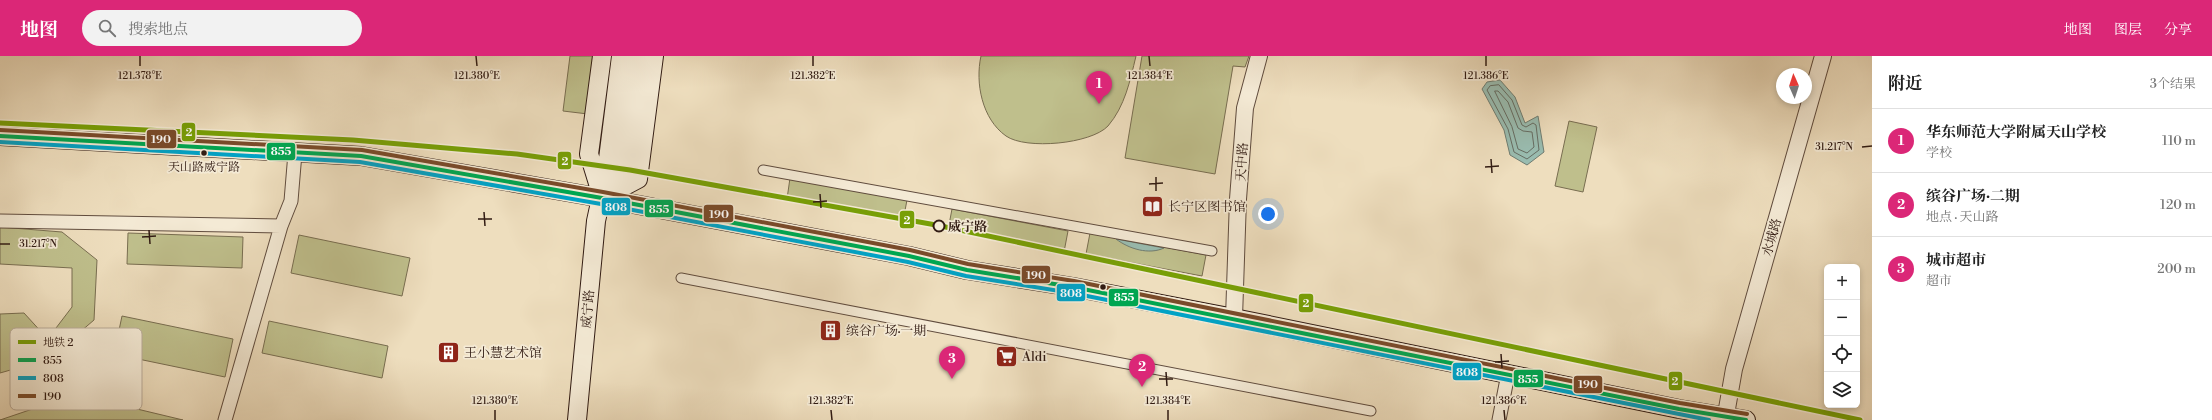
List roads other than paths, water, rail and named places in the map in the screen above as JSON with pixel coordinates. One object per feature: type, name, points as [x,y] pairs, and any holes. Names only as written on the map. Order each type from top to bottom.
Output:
[{"type":"main road","points":[[602,56],[589,154],[602,198]]},
{"type":"main road","name":"威宁路","points":[[577,420],[596,221],[602,198],[621,56]]},
{"type":"main road","name":"威宁路","points":[[602,198],[621,176],[636,56]]},
{"type":"main road","points":[[602,198],[638,179],[654,56]]},
{"type":"main road","points":[[0,136],[203,146],[361,156],[602,198],[909,256],[967,270],[1073,287],[1234,318],[1679,409],[1725,418],[1746,420]]},
{"type":"street","name":"天中路","points":[[1234,318],[1237,207],[1245,108],[1259,56]]},
{"type":"street","name":"水城路","points":[[1725,418],[1734,369],[1823,56]]},
{"type":"street","points":[[225,420],[281,226],[290,201],[295,153]]},
{"type":"street","points":[[763,170],[1212,251]]},
{"type":"street","points":[[0,221],[281,226]]},
{"type":"street","points":[[681,278],[1371,411]]},
{"type":"street","points":[[1499,420],[1508,374]]},
{"type":"water","points":[[1500,80],[1515,97],[1525,123],[1538,116],[1544,152],[1527,165],[1510,155],[1504,130],[1482,89],[1487,82]]},
{"type":"water","points":[[1116,239],[1164,248],[1152,251],[1139,250],[1127,246]]},
{"type":"metro line","name":"2","points":[[0,123],[353,140],[517,154],[630,170],[936,225],[1860,420]]},
{"type":"place","name":"华东师范大学附属天山学校","points":[[1099,104]]},
{"type":"place","name":"天山路威宁路","points":[[204,153]]},
{"type":"place","name":"长宁区图书馆","points":[[1153,206]]},
{"type":"place","name":"威宁路","points":[[939,226]]},
{"type":"place","name":"缤谷广场·一期","points":[[831,330]]},
{"type":"place","name":"王小慧艺术馆","points":[[449,352]]},
{"type":"place","name":"Aldi","points":[[1007,356]]},
{"type":"place","name":"城市超市","points":[[952,379]]},
{"type":"place","name":"缤谷广场·二期","points":[[1142,387]]}]
